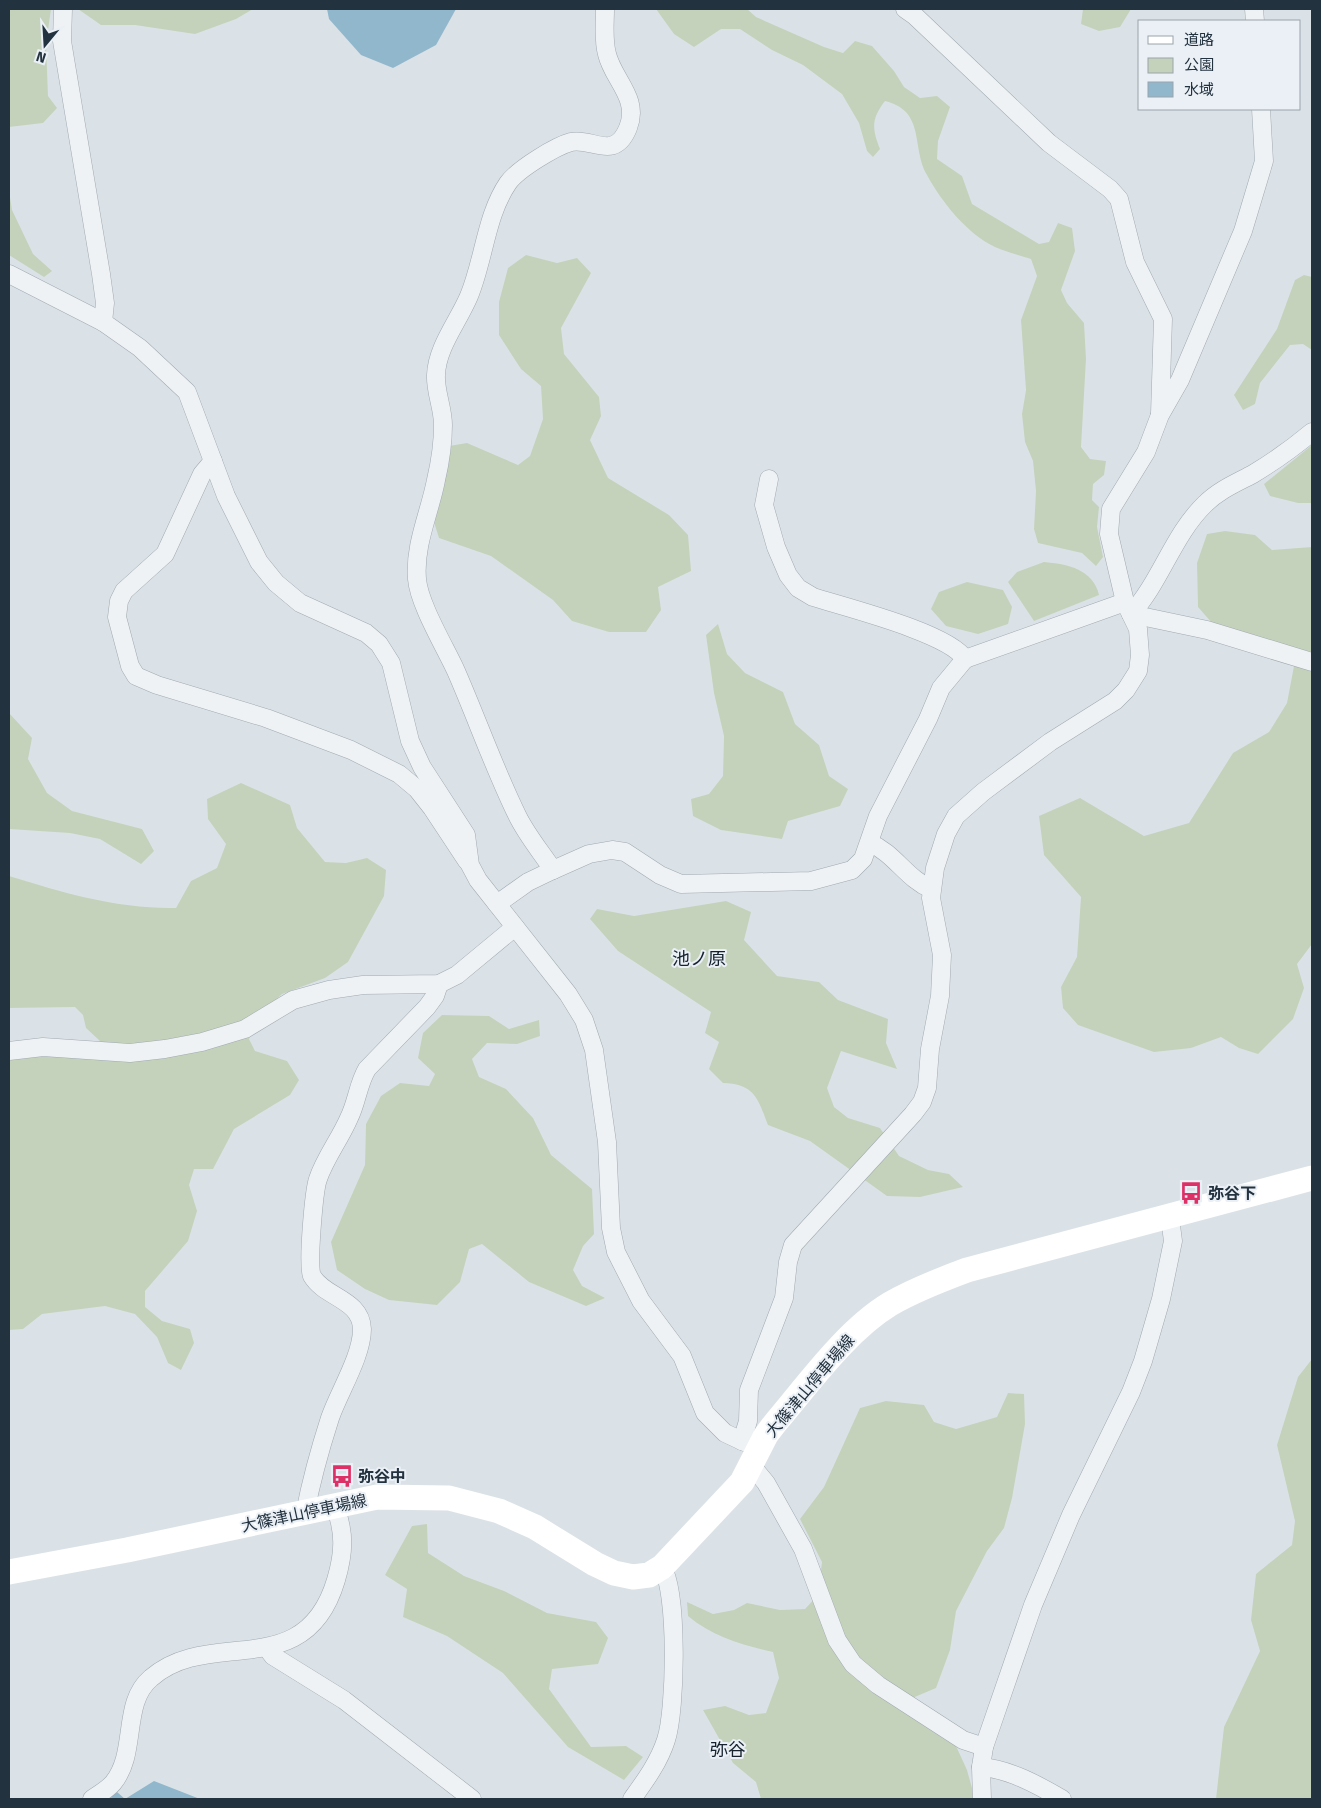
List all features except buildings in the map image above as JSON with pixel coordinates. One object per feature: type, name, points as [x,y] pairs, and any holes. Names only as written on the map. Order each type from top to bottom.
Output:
[{"type":"main road","name":"大篠津山停車場線","points":[[9,1572],[127,1550],[376,1497],[456,1500],[499,1511],[536,1526],[595,1564],[614,1573],[634,1577],[649,1575],[662,1567],[742,1482],[751,1452],[824,1365],[854,1333],[888,1306],[920,1288],[967,1270],[1170,1218],[1312,1178]]},
{"type":"street","points":[[63,9],[62,41],[102,274],[105,302],[103,322]]},
{"type":"street","points":[[553,870],[518,818],[455,670],[429,615],[417,580],[423,530],[436,480],[442,432],[436,376],[440,356],[469,296],[495,208],[509,182],[534,161],[572,141],[609,147],[618,142],[627,129],[631,115],[630,101],[623,84],[610,67],[606,50],[604,9]]},
{"type":"street","points":[[905,9],[1049,143],[1110,189],[1119,199],[1135,262],[1163,319],[1160,415]]},
{"type":"street","points":[[984,1747],[962,1740],[878,1685],[853,1664],[837,1640],[804,1549],[766,1484],[751,1452],[748,1421],[749,1390],[784,1298],[788,1262],[793,1245],[913,1114],[922,1102],[927,1088],[930,1049],[942,977],[942,955],[934,922],[931,889],[946,834],[956,816],[983,792],[1050,742],[1102,711],[1126,690],[1138,671],[1140,655],[1138,629],[1128,608],[1109,534],[1108,523],[1111,509],[1146,452],[1160,415],[1180,380],[1255,197],[1264,161],[1261,110]]},
{"type":"street","points":[[9,274],[103,322],[140,348],[187,392],[226,496],[259,562],[276,583],[300,603],[366,634],[379,644],[387,657],[399,691],[410,741],[422,767],[466,835],[470,865]]},
{"type":"street","points":[[497,904],[528,882],[553,870],[589,854],[612,850],[625,852],[660,875],[681,884],[811,881],[852,870],[863,859],[878,816],[928,719],[941,688],[965,658],[1128,608],[1145,598],[1183,533],[1203,506],[1218,492],[1253,474],[1312,432]]},
{"type":"street","points":[[213,461],[202,474],[165,554],[124,591],[119,601],[117,617],[130,666],[136,676],[157,685],[266,718],[351,750],[399,774],[417,790],[432,808],[478,880],[568,994],[584,1020],[594,1050],[607,1142],[611,1228],[616,1252],[641,1301],[682,1356],[705,1413],[725,1433],[751,1452]]},
{"type":"street","points":[[769,479],[764,505],[788,575],[798,588],[813,597],[925,633],[949,645],[965,658]]},
{"type":"street","points":[[1128,608],[1312,662]]},
{"type":"street","points":[[870,843],[880,847],[921,885],[931,889]]},
{"type":"street","points":[[9,1051],[43,1047],[130,1053],[165,1049],[202,1042],[245,1029],[293,1000],[328,990],[363,985],[439,984],[457,975],[515,927]]},
{"type":"street","points":[[305,1513],[330,1418],[360,1346],[362,1328],[358,1314],[346,1302],[320,1285],[311,1276],[308,1264],[314,1226],[314,1198],[318,1178],[351,1116],[361,1079],[367,1068],[427,1007],[435,996],[439,984]]},
{"type":"street","points":[[982,1799],[981,1767],[984,1747],[1033,1605],[1072,1514],[1131,1392],[1143,1361],[1161,1299],[1173,1242],[1170,1218]]},
{"type":"street","points":[[92,1799],[114,1782],[123,1764],[136,1702],[141,1688],[151,1677],[168,1666],[192,1657],[267,1648],[290,1639],[310,1626],[324,1610],[333,1590],[342,1557],[342,1524],[335,1506]]},
{"type":"street","points":[[632,1799],[652,1771],[666,1742],[672,1720],[674,1689],[671,1593],[668,1575],[662,1567]]},
{"type":"street","points":[[267,1648],[273,1656],[344,1700],[472,1799]]},
{"type":"street","points":[[981,1767],[996,1768],[1062,1799]]},
{"type":"green space","points":[[9,9],[51,9],[46,44],[48,96],[57,108],[43,123],[9,127]]},
{"type":"green space","points":[[78,9],[253,9],[236,19],[195,34],[135,25],[101,25]]},
{"type":"green space","points":[[656,9],[747,9],[756,17],[824,47],[843,53],[855,41],[872,46],[894,71],[904,87],[920,98],[937,96],[950,107],[938,141],[937,159],[962,176],[972,204],[1039,244],[1049,242],[1058,223],[1072,228],[1075,251],[1061,290],[1067,303],[1084,323],[1086,359],[1081,447],[1090,459],[1106,461],[1104,475],[1093,484],[1092,500],[1099,507],[1097,527],[1103,557],[1096,566],[1082,553],[1038,543],[1034,529],[1036,491],[1033,461],[1025,442],[1022,414],[1026,390],[1021,320],[1037,276],[1031,259],[999,249],[985,241],[965,225],[947,206],[922,164],[912,121],[907,113],[898,106],[885,101],[877,113],[874,130],[880,149],[873,157],[867,151],[859,123],[842,94],[803,65],[772,50],[740,29],[721,29],[694,47],[674,34]]},
{"type":"green space","points":[[1083,9],[1131,9],[1120,27],[1099,31],[1081,24]]},
{"type":"green space","points":[[9,191],[12,210],[33,254],[52,271],[44,277],[9,255]]},
{"type":"green space","points":[[526,255],[557,263],[577,258],[591,273],[561,328],[564,354],[599,397],[601,416],[590,440],[608,478],[669,515],[688,535],[691,571],[658,587],[661,610],[646,632],[609,632],[572,621],[553,600],[491,556],[439,538],[433,519],[449,446],[467,443],[518,465],[530,456],[543,419],[541,386],[521,369],[499,335],[499,302],[508,268]]},
{"type":"green space","points":[[1304,275],[1312,277],[1312,350],[1303,344],[1290,345],[1260,383],[1255,404],[1243,410],[1234,395],[1277,329],[1295,280]]},
{"type":"green space","points":[[1312,445],[1312,503],[1298,503],[1270,496],[1264,484]]},
{"type":"green space","points":[[1225,531],[1255,535],[1272,550],[1312,547],[1312,652],[1271,643],[1212,623],[1198,607],[1197,563],[1207,534]]},
{"type":"green space","points":[[1044,562],[1070,566],[1085,574],[1096,586],[1099,595],[1034,621],[1008,582],[1017,572]]},
{"type":"green space","points":[[967,582],[1003,590],[1012,607],[1008,624],[978,634],[946,626],[931,609],[939,592]]},
{"type":"green space","points":[[718,624],[727,654],[745,673],[783,692],[795,724],[819,745],[829,776],[848,789],[840,806],[788,821],[782,839],[721,830],[693,816],[691,799],[709,794],[723,776],[724,736],[714,693],[706,635]]},
{"type":"green space","points":[[1294,666],[1312,670],[1312,944],[1297,964],[1304,988],[1293,1019],[1258,1054],[1239,1048],[1221,1037],[1191,1048],[1154,1052],[1078,1025],[1063,1008],[1061,987],[1077,957],[1081,897],[1044,855],[1039,816],[1080,798],[1144,836],[1189,823],[1233,753],[1269,732],[1287,703]]},
{"type":"green space","points":[[9,713],[32,738],[28,759],[47,793],[72,811],[142,829],[154,851],[141,864],[100,839],[70,833],[9,829]]},
{"type":"green space","points":[[241,783],[290,805],[297,828],[325,862],[346,863],[367,858],[386,870],[384,896],[348,962],[325,978],[282,994],[259,1015],[249,1039],[255,1051],[287,1061],[299,1080],[290,1095],[234,1129],[213,1169],[194,1169],[189,1185],[197,1211],[188,1241],[145,1291],[145,1307],[162,1321],[190,1329],[194,1343],[181,1370],[168,1363],[157,1337],[135,1314],[105,1306],[42,1314],[23,1329],[9,1330],[9,1061],[22,1055],[91,1058],[100,1041],[86,1028],[83,1015],[75,1007],[9,1008],[9,876],[91,899],[133,906],[176,908],[191,881],[217,868],[226,844],[208,819],[207,799]]},
{"type":"green space","points":[[726,901],[751,912],[744,940],[777,976],[819,982],[838,1000],[888,1019],[886,1043],[897,1069],[841,1051],[827,1088],[834,1107],[848,1118],[880,1128],[899,1156],[928,1170],[949,1174],[963,1187],[920,1197],[887,1196],[810,1141],[768,1125],[758,1101],[749,1090],[742,1086],[723,1083],[709,1069],[719,1042],[705,1033],[711,1012],[618,951],[590,919],[597,909],[634,916]]},
{"type":"green space","points":[[442,1015],[489,1016],[509,1029],[539,1020],[540,1036],[517,1044],[487,1043],[472,1059],[479,1077],[506,1089],[533,1118],[551,1155],[592,1189],[594,1234],[583,1246],[573,1270],[582,1286],[605,1298],[586,1306],[529,1282],[482,1244],[469,1249],[460,1282],[437,1305],[389,1300],[365,1289],[337,1270],[331,1242],[365,1165],[366,1124],[381,1096],[400,1083],[429,1086],[435,1074],[418,1058],[423,1033]]},
{"type":"green space","points":[[1312,1359],[1312,1799],[1216,1799],[1224,1727],[1260,1651],[1251,1620],[1256,1574],[1292,1545],[1295,1521],[1277,1445],[1298,1377]]},
{"type":"green space","points":[[1008,1393],[1024,1394],[1025,1424],[1012,1498],[1004,1528],[987,1551],[956,1611],[950,1650],[936,1688],[910,1699],[914,1719],[956,1746],[967,1770],[975,1799],[761,1799],[756,1782],[733,1763],[703,1710],[725,1706],[749,1715],[766,1713],[779,1678],[773,1652],[739,1643],[707,1630],[688,1616],[687,1602],[713,1614],[734,1610],[747,1603],[780,1610],[805,1609],[818,1595],[822,1562],[800,1519],[824,1487],[860,1408],[886,1401],[924,1405],[934,1422],[956,1429],[997,1417]]},
{"type":"green space","points":[[427,1524],[428,1553],[464,1576],[504,1591],[547,1613],[596,1622],[608,1638],[598,1664],[552,1669],[549,1689],[591,1747],[626,1746],[643,1757],[624,1780],[568,1747],[503,1673],[447,1636],[403,1617],[407,1589],[385,1575],[412,1526]]},
{"type":"water","points":[[327,9],[456,9],[436,45],[393,68],[361,55],[329,19]]},
{"type":"water","points":[[154,1781],[200,1799],[125,1799]]},
{"type":"water","points":[[117,1792],[125,1799],[112,1799],[111,1797]]},
{"type":"place","name":"弥谷下","points":[[1191,1193]]},
{"type":"place","name":"弥谷中","points":[[342,1476]]},
{"type":"district","name":"池ノ原","points":[[699,959]]},
{"type":"district","name":"弥谷","points":[[728,1750]]}]
